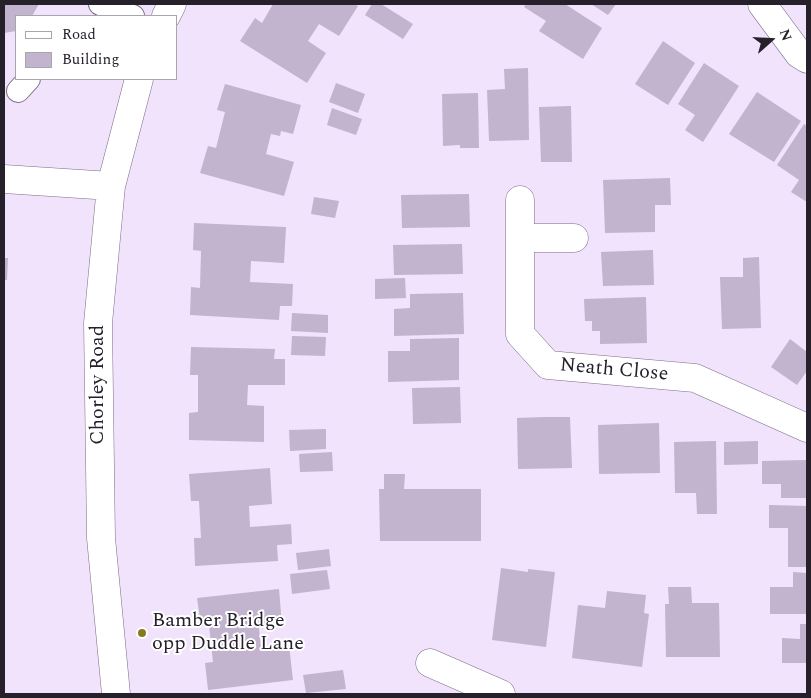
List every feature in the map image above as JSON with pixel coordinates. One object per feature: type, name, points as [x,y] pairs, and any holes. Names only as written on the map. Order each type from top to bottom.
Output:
[{"type":"street","points":[[762,4],[799,54],[807,59]]},
{"type":"street","name":"Chorley Road","points":[[116,694],[101,538],[98,323],[111,186],[139,80]]},
{"type":"street","points":[[4,179],[111,186]]},
{"type":"street","name":"Neath Close","points":[[520,200],[520,334],[548,365],[695,378],[807,428]]},
{"type":"street","points":[[520,238],[574,238]]},
{"type":"street","points":[[430,663],[501,694]]},
{"type":"lane","points":[[85,15],[96,4]]},
{"type":"lane","points":[[100,4],[130,15]]},
{"type":"building","points":[[4,4],[39,4],[33,15],[15,15],[15,31],[4,33]]},
{"type":"building","points":[[273,4],[354,4],[358,6],[339,36],[319,24],[308,41],[326,53],[307,83],[240,41],[255,18],[262,23]]},
{"type":"building","points":[[372,4],[381,4],[413,24],[403,39],[365,15]]},
{"type":"building","points":[[526,4],[565,4],[602,28],[583,59],[539,31],[546,21],[524,7]]},
{"type":"building","points":[[591,4],[616,4],[608,15]]},
{"type":"building","points":[[663,41],[695,63],[668,105],[635,84]]},
{"type":"building","points":[[704,63],[739,86],[703,142],[685,130],[695,115],[678,104]]},
{"type":"building","points":[[528,68],[529,140],[489,141],[487,90],[505,89],[504,69]]},
{"type":"building","points":[[336,83],[365,94],[358,113],[329,102]]},
{"type":"building","points":[[225,84],[301,105],[293,134],[281,131],[280,136],[271,134],[266,154],[294,162],[284,196],[200,173],[208,146],[216,148],[225,112],[217,110]]},
{"type":"building","points":[[757,92],[801,121],[774,162],[729,134]]},
{"type":"building","points":[[478,93],[479,148],[460,148],[460,145],[443,146],[442,94]]},
{"type":"building","points":[[571,106],[572,162],[541,162],[539,107]]},
{"type":"building","points":[[332,108],[362,119],[356,135],[327,125]]},
{"type":"building","points":[[804,124],[807,126],[807,202],[791,192],[799,180],[777,165]]},
{"type":"building","points":[[670,178],[671,205],[655,205],[655,232],[605,233],[603,180]]},
{"type":"building","points":[[469,194],[470,227],[402,228],[401,195]]},
{"type":"building","points":[[314,197],[339,201],[335,218],[311,214]]},
{"type":"building","points":[[194,223],[286,227],[284,263],[251,261],[250,282],[293,284],[292,306],[280,306],[279,320],[190,315],[191,287],[200,288],[201,251],[193,250]]},
{"type":"building","points":[[462,244],[463,274],[394,275],[393,245]]},
{"type":"building","points":[[653,250],[654,285],[603,286],[601,252]]},
{"type":"building","points":[[759,257],[761,328],[722,329],[720,277],[743,277],[743,258]]},
{"type":"building","points":[[4,258],[8,258],[7,280],[4,280]]},
{"type":"building","points":[[405,278],[406,298],[375,299],[375,279]]},
{"type":"building","points":[[463,293],[464,334],[394,336],[394,309],[410,308],[410,294]]},
{"type":"building","points":[[646,297],[647,343],[600,344],[600,331],[592,331],[592,321],[585,321],[584,299]]},
{"type":"building","points":[[292,313],[328,315],[328,333],[291,331]]},
{"type":"building","points":[[292,336],[326,337],[325,356],[291,355]]},
{"type":"building","points":[[459,338],[459,380],[388,382],[388,351],[410,351],[410,339]]},
{"type":"building","points":[[790,339],[807,352],[807,371],[797,385],[771,367]]},
{"type":"building","points":[[191,347],[275,349],[274,359],[285,359],[285,385],[248,385],[247,405],[264,406],[264,442],[189,440],[189,413],[198,412],[198,375],[190,375]]},
{"type":"building","points":[[460,387],[461,423],[413,424],[412,388]]},
{"type":"building","points":[[570,417],[572,468],[518,469],[517,418]]},
{"type":"building","points":[[659,423],[660,473],[599,474],[598,425]]},
{"type":"building","points":[[326,429],[326,449],[290,451],[289,430]]},
{"type":"building","points":[[716,441],[717,514],[697,514],[696,493],[675,493],[674,442]]},
{"type":"building","points":[[758,441],[758,464],[724,465],[724,442]]},
{"type":"building","points":[[332,452],[333,471],[300,472],[299,454]]},
{"type":"building","points":[[807,460],[807,498],[781,498],[781,484],[762,484],[762,461]]},
{"type":"building","points":[[270,468],[272,504],[249,506],[250,527],[291,524],[292,544],[277,545],[278,561],[195,566],[194,538],[201,538],[199,501],[191,501],[189,474]]},
{"type":"building","points":[[384,474],[405,474],[404,489],[481,489],[481,541],[380,541],[379,489],[384,489]]},
{"type":"building","points":[[769,505],[807,506],[807,567],[788,567],[788,528],[769,528]]},
{"type":"building","points":[[329,549],[331,566],[298,570],[296,553]]},
{"type":"building","points":[[501,568],[528,572],[528,569],[555,572],[546,647],[492,640]]},
{"type":"building","points":[[327,570],[330,589],[292,594],[290,574]]},
{"type":"building","points":[[793,572],[807,573],[807,614],[770,614],[770,587],[793,587]]},
{"type":"building","points":[[668,587],[691,587],[692,603],[719,603],[720,657],[666,657],[665,604],[669,604]]},
{"type":"building","points":[[279,589],[282,625],[259,628],[261,648],[289,645],[293,680],[208,690],[205,663],[213,662],[209,625],[201,626],[197,598]]},
{"type":"building","points":[[607,591],[646,595],[644,613],[649,614],[642,667],[572,658],[578,605],[605,608]]},
{"type":"building","points":[[800,624],[807,624],[807,663],[782,663],[782,638],[800,639]]},
{"type":"building","points":[[343,670],[346,689],[306,693],[303,675]]},
{"type":"place","name":"Bamber Bridge opp Duddle Lane","points":[[142,633]]}]
